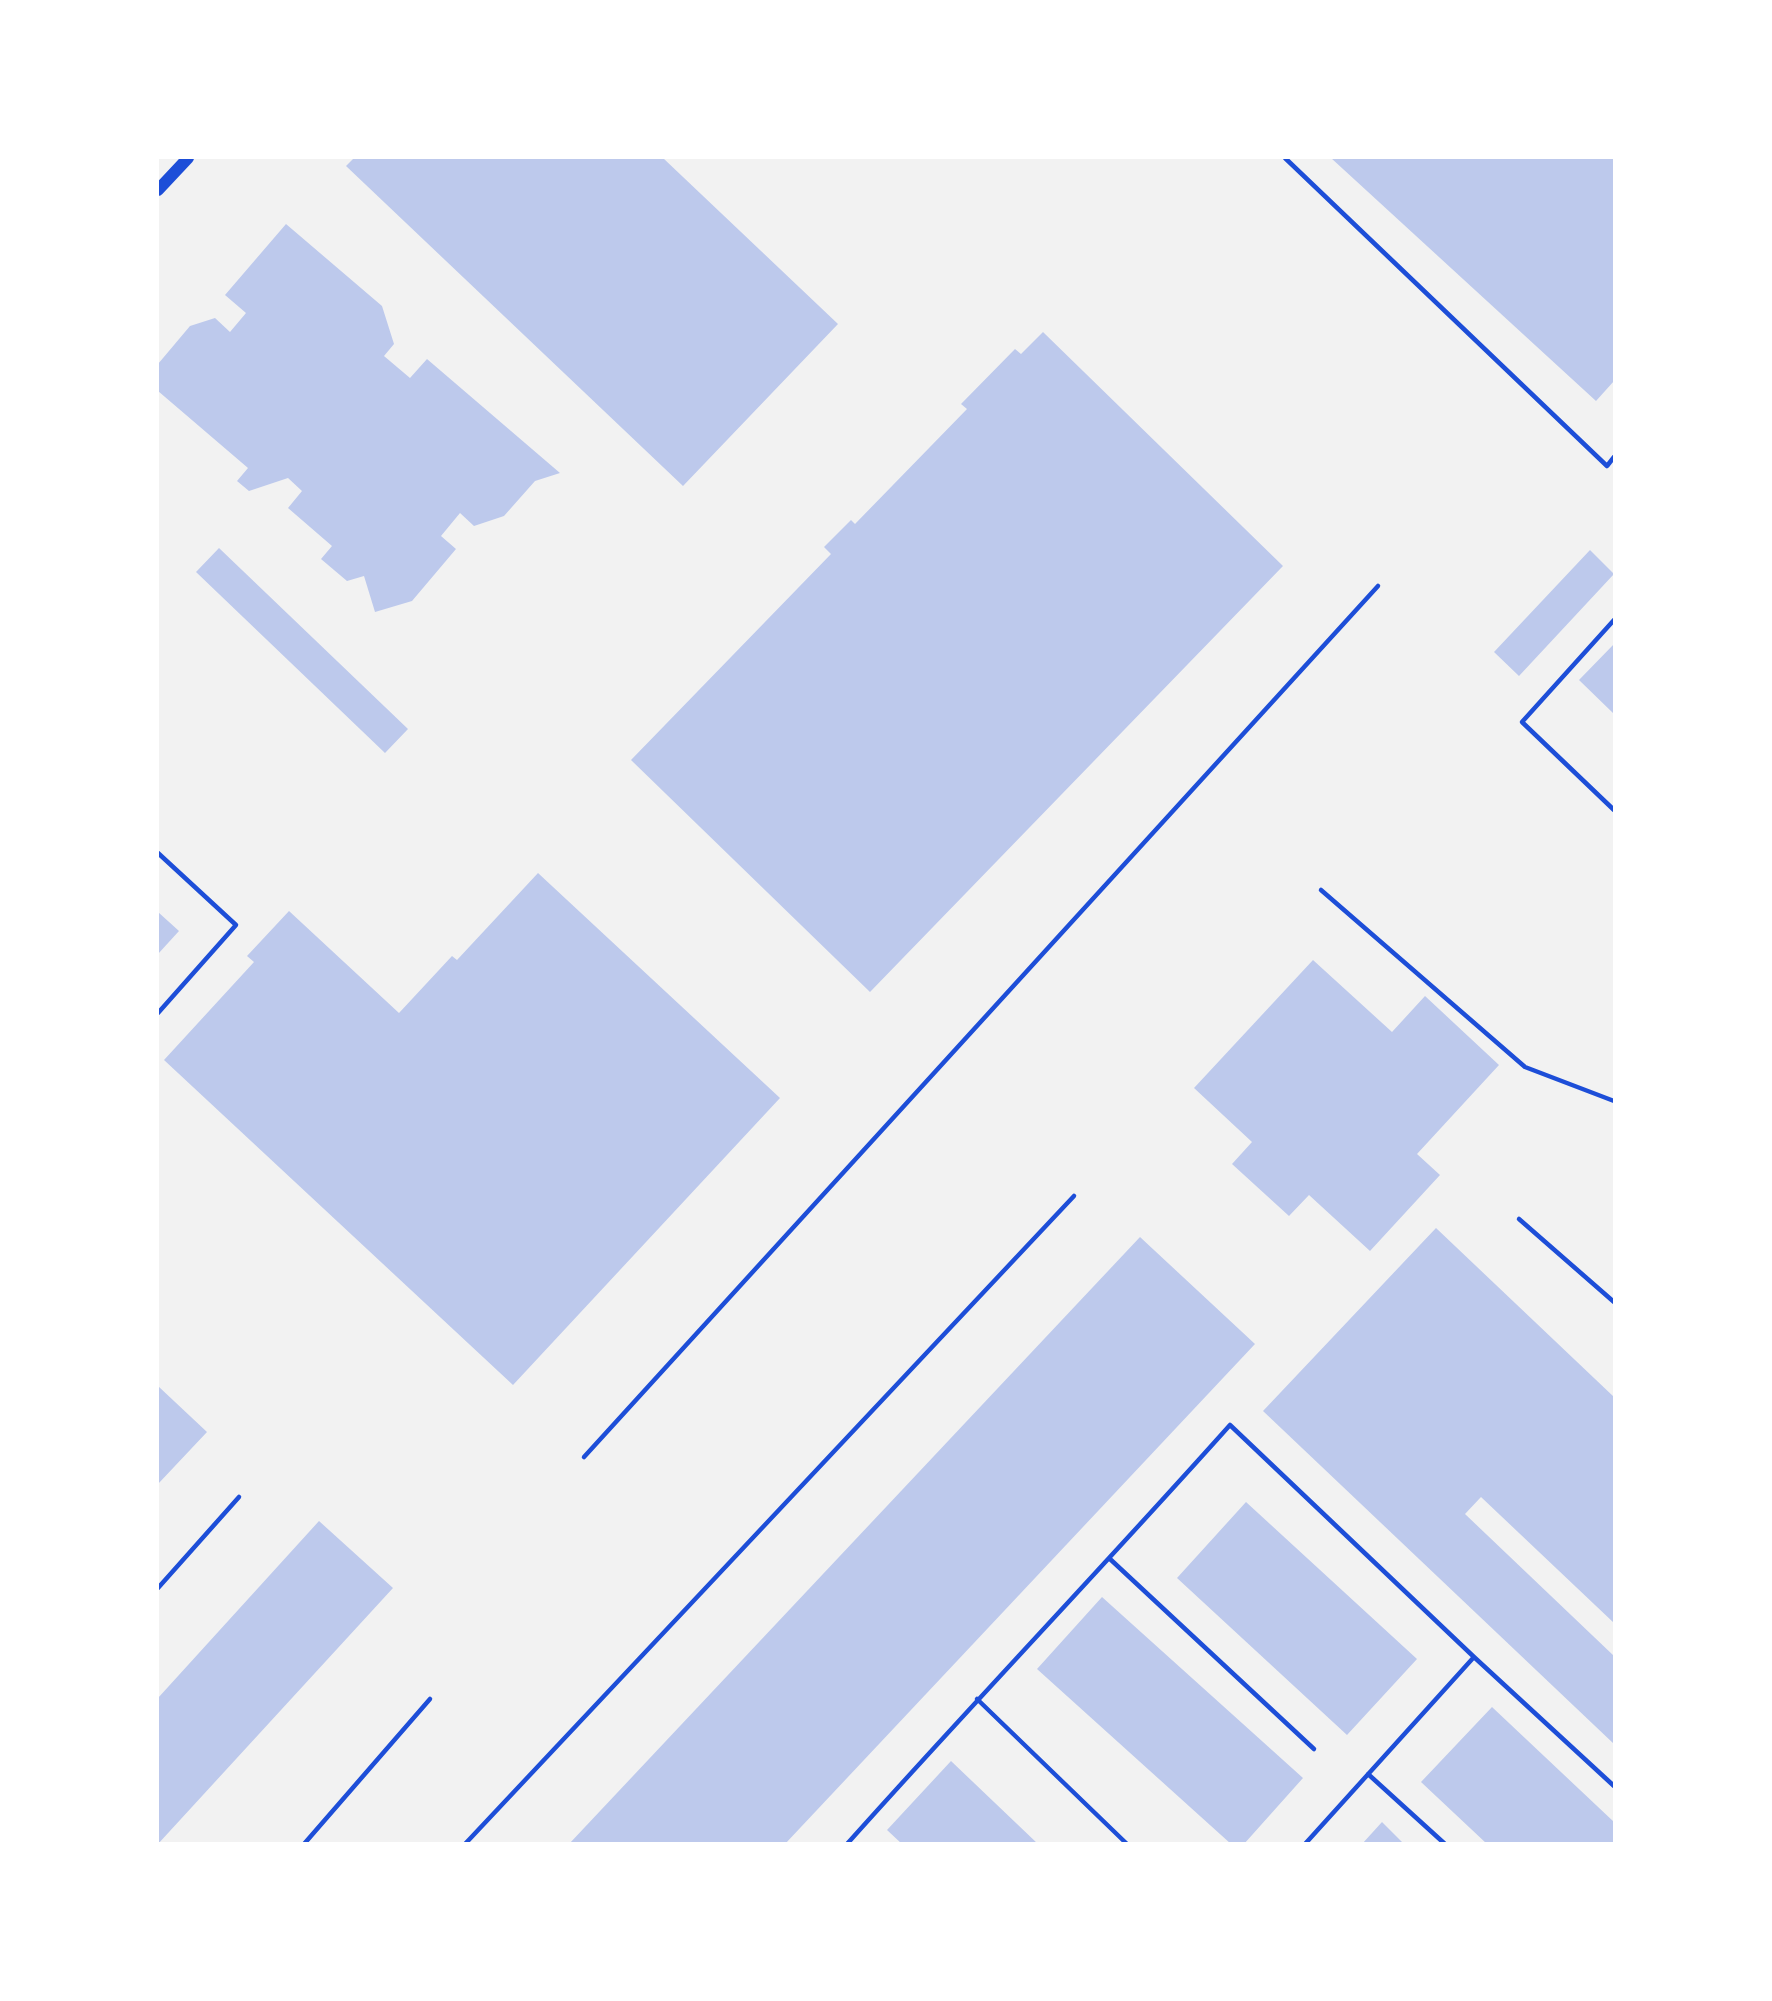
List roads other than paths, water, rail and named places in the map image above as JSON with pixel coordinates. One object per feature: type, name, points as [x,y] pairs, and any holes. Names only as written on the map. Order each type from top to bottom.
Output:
[{"type":"main road","points":[[158,190],[188,158]]},
{"type":"lane","points":[[1285,158],[1607,466],[1614,457]]},
{"type":"lane","points":[[584,1457],[1378,586]]},
{"type":"lane","points":[[1614,620],[1522,722],[1614,810]]},
{"type":"lane","points":[[158,853],[236,925],[158,1013]]},
{"type":"lane","points":[[1320,890],[1524,1067],[1614,1101]]},
{"type":"lane","points":[[465,1844],[1074,1196]]},
{"type":"lane","points":[[1519,1220],[1614,1302]]},
{"type":"lane","points":[[847,1844],[977,1699],[1110,1559],[1230,1425],[1474,1657],[1614,1786]]},
{"type":"lane","points":[[158,1588],[239,1497]]},
{"type":"lane","points":[[1110,1559],[1314,1749]]},
{"type":"lane","points":[[1305,1844],[1474,1657]]},
{"type":"lane","points":[[304,1844],[430,1699]]},
{"type":"lane","points":[[977,1699],[1127,1844]]},
{"type":"lane","points":[[1368,1774],[1445,1844]]}]
